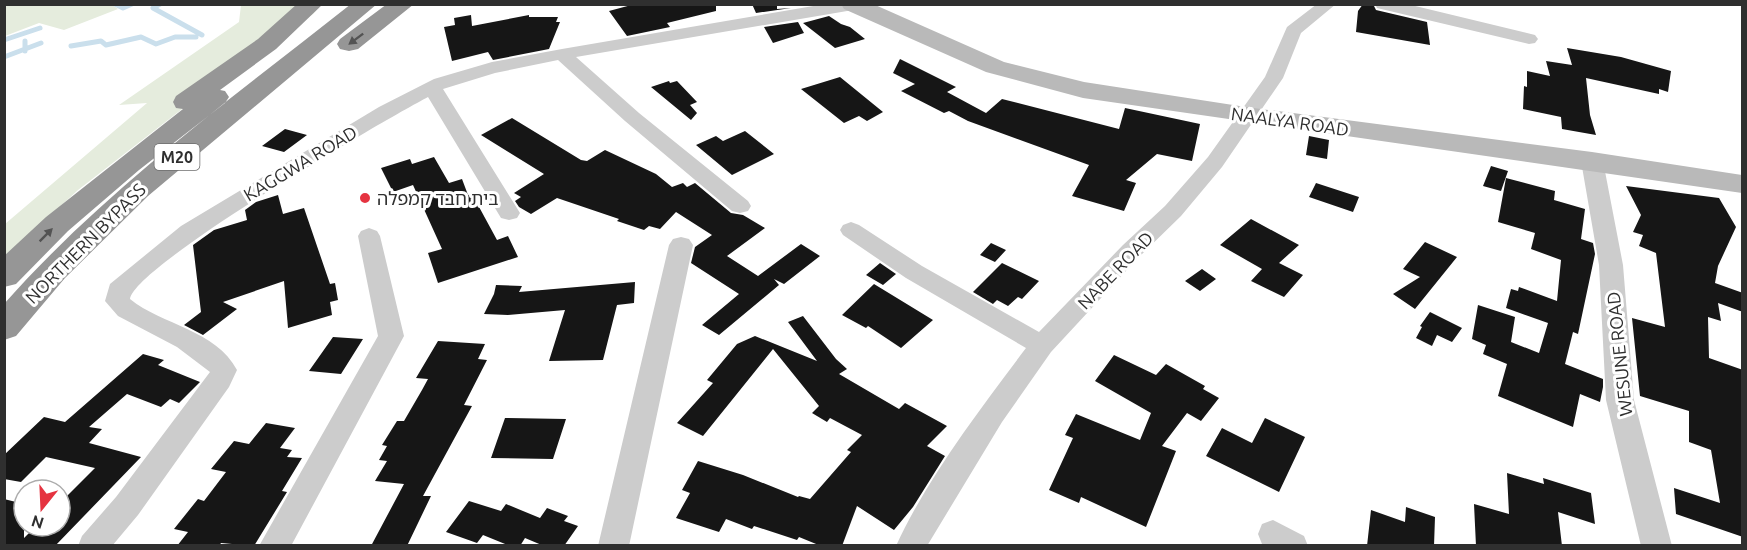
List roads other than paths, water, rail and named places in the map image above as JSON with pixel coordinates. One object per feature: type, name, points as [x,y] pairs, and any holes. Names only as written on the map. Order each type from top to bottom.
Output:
[{"type":"highway","name":"NORTHERN BYPASS","points":[[4,327],[53,270],[137,189],[366,4]]},
{"type":"highway","points":[[137,189],[198,159],[403,4]]},
{"type":"highway","name":"NORTHERN BYPASS","points":[[4,276],[57,224],[316,8]]},
{"type":"highway","points":[[102,187],[111,164],[124,149],[316,8]]},
{"type":"main road","name":"NAALYA ROAD","points":[[852,5],[995,67],[1083,90],[1743,184]]},
{"type":"street","name":"NABE ROAD","points":[[910,546],[992,414],[1042,345],[1131,251],[1173,211],[1215,162],[1274,78],[1293,31],[1313,18],[1328,4]]},
{"type":"street","points":[[1383,4],[1529,39]]},
{"type":"street","name":"KAGGWA ROAD","points":[[93,546],[127,506],[220,381],[224,370],[216,359],[164,328],[125,310],[117,302],[119,290],[149,262],[189,231],[386,111],[432,87],[492,68],[562,54],[852,5]]},
{"type":"street","points":[[562,54],[632,117],[740,206]]},
{"type":"street","points":[[432,87],[509,213]]},
{"type":"street","name":"WESUNE ROAD","points":[[1592,161],[1611,264],[1620,400],[1657,546]]},
{"type":"street","points":[[851,230],[914,272],[1042,345]]},
{"type":"street","points":[[273,546],[391,336],[369,237]]},
{"type":"street","points":[[613,546],[681,245]]},
{"type":"waterway","points":[[115,4],[123,8],[132,4]]},
{"type":"waterway","points":[[160,4],[153,8],[202,35]]},
{"type":"waterway","points":[[4,40],[40,28]]},
{"type":"waterway","points":[[71,46],[101,41],[106,45],[141,37],[156,44],[175,37],[196,37]]},
{"type":"waterway","points":[[25,41],[25,49]]},
{"type":"waterway","points":[[25,49],[41,43]]},
{"type":"waterway","points":[[4,57],[25,49]]},
{"type":"place","name":"בית חבד קמפלה","points":[[365,198]]}]
